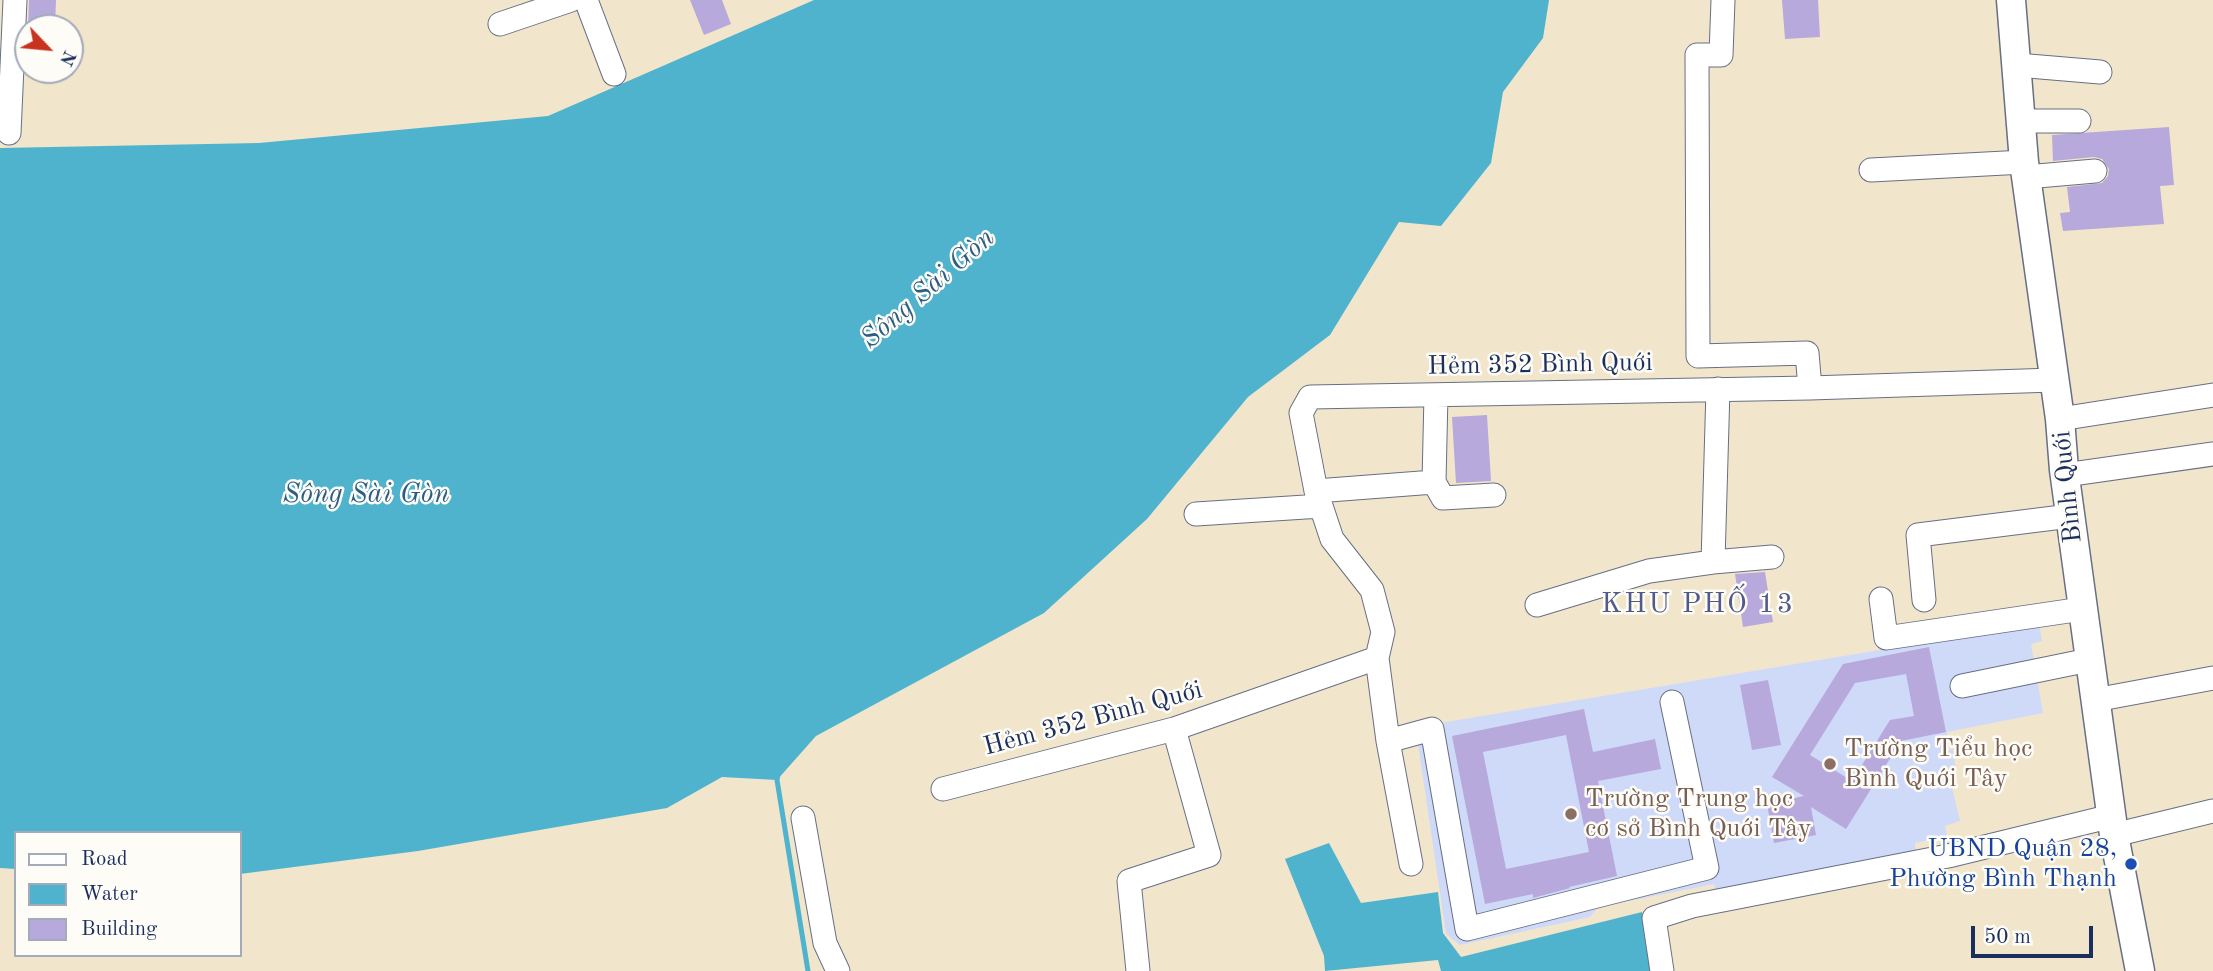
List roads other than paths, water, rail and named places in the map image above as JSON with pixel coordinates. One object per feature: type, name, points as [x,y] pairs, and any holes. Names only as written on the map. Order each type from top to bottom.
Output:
[{"type":"main road","name":"Bình Quới","points":[[2011,0],[2025,169],[2060,419],[2082,609],[2113,825],[2140,971]]},
{"type":"street","points":[[9,133],[15,0]]},
{"type":"street","points":[[500,24],[571,0]]},
{"type":"street","points":[[586,0],[614,74]]},
{"type":"street","points":[[1723,0],[1721,55],[1697,55],[1698,356],[1807,353],[1810,388]]},
{"type":"street","points":[[2017,65],[2100,72]]},
{"type":"street","points":[[2021,121],[2079,121]]},
{"type":"street","points":[[1871,170],[2095,171]]},
{"type":"street","name":"Hẻm 352 Bình Quới","points":[[1411,864],[1388,741],[1377,658],[1383,632],[1372,590],[1332,540],[1319,498],[1301,413],[1310,397],[1810,388],[2054,380]]},
{"type":"street","points":[[1713,562],[1718,389]]},
{"type":"street","points":[[1436,395],[1434,482],[1443,498],[1494,495]]},
{"type":"street","points":[[2060,419],[2213,395]]},
{"type":"street","points":[[2065,475],[2213,453]]},
{"type":"street","points":[[1196,514],[1434,482]]},
{"type":"street","points":[[1924,600],[1918,535],[2070,516]]},
{"type":"street","points":[[1537,605],[1648,571],[1772,557]]},
{"type":"street","points":[[1881,599],[1886,638],[2082,609]]},
{"type":"street","name":"Hẻm 352 Bình Quới","points":[[943,789],[1174,729],[1377,658]]},
{"type":"street","points":[[1962,686],[2089,660]]},
{"type":"street","points":[[2095,700],[2213,678]]},
{"type":"street","points":[[1388,741],[1432,729],[1467,929],[1707,868],[1672,702]]},
{"type":"street","points":[[1138,971],[1129,881],[1209,855],[1174,729]]},
{"type":"street","points":[[1662,971],[1654,918],[1692,906],[2113,825],[2213,811]]},
{"type":"street","points":[[803,818],[825,943],[838,971]]},
{"type":"water","name":"Sông Sài Gòn","points":[[814,0],[1549,0],[1543,38],[1503,92],[1491,163],[1441,226],[1399,222],[1330,335],[1248,397],[1147,519],[1044,613],[816,736],[777,780],[722,777],[667,808],[418,851],[242,874],[242,831],[14,831],[14,869],[0,868],[0,148],[259,143],[548,116]]},
{"type":"water","points":[[1329,843],[1361,903],[1438,892],[1443,933],[1461,957],[1642,912],[1650,971],[1441,971],[1438,960],[1325,971],[1324,956],[1285,859]]},
{"type":"waterway","points":[[778,774],[808,971]]},
{"type":"place","name":"Trường Tiểu học Bình Quới Tây","points":[[1830,764]]},
{"type":"place","name":"Trường Trung học cơ sở Bình Quới Tây","points":[[1571,814]]},
{"type":"place","name":"UBND Quận 28, Phường Bình Thạnh","points":[[2131,864]]},
{"type":"district","name":"KHU PHỐ 13","points":[[1698,605]]}]
